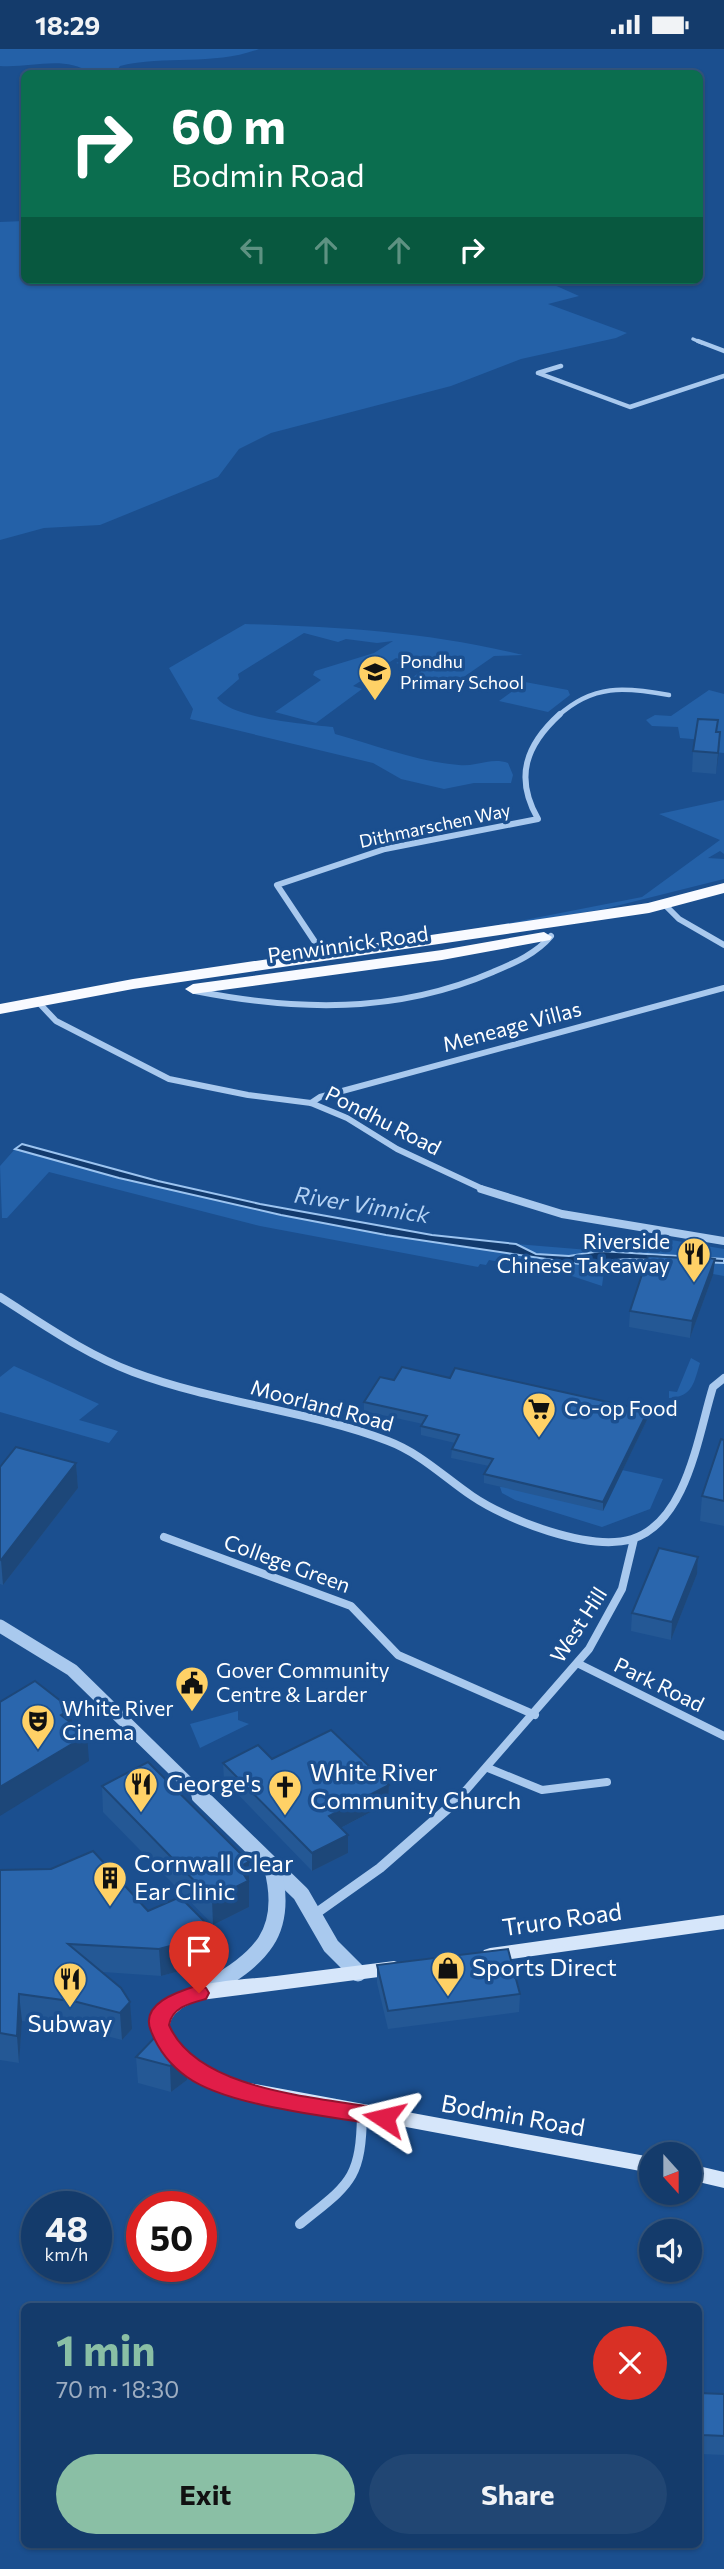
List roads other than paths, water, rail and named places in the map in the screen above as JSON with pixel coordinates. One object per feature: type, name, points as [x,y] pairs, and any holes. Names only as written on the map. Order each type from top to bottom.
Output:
[{"type":"highway","name":"Penwinnick Road","points":[[0,1009],[133,984],[442,955],[551,936],[724,888]]},
{"type":"highway","name":"Penwinnick Road","points":[[44,1002],[190,989],[656,906]]},
{"type":"main road","name":"Truro Road","points":[[465,1958],[724,1921]]},
{"type":"main road","points":[[199,1993],[411,1966]]},
{"type":"main road","name":"Bodmin Road","points":[[199,1993],[179,1999],[168,2007],[160,2015],[159,2025],[167,2045],[194,2071],[214,2081],[251,2093],[639,2163]]},
{"type":"main road","points":[[702,2175],[724,2180]]},
{"type":"street","points":[[693,339],[724,351]]},
{"type":"street","points":[[561,366],[538,373],[630,407],[724,376]]},
{"type":"street","name":"Dithmarschen Way","points":[[328,964],[278,885],[385,849],[538,820],[526,791],[524,777],[527,761],[545,729],[571,705],[608,688],[668,695]]},
{"type":"street","points":[[656,906],[724,945]]},
{"type":"street","points":[[190,989],[243,1001],[288,1006],[359,1006],[403,1001],[449,990],[487,976],[518,961],[546,943],[551,936]]},
{"type":"street","name":"Meneage Villas","points":[[312,1103],[320,1097],[724,988]]},
{"type":"street","name":"Pondhu Road","points":[[44,1002],[56,1021],[169,1079],[248,1095],[312,1103],[347,1118],[397,1149],[473,1187],[562,1214],[724,1241]]},
{"type":"street","name":"Moorland Road","points":[[0,1297],[130,1371],[388,1441],[430,1463],[485,1505],[571,1536],[609,1542],[634,1539]]},
{"type":"street","points":[[634,1539],[651,1532],[679,1497],[713,1387],[724,1378]]},
{"type":"street","name":"College Green","points":[[164,1537],[351,1607],[398,1655],[535,1715]]},
{"type":"street","name":"West Hill","points":[[315,1915],[356,1888],[443,1815],[579,1664],[617,1604],[630,1568],[634,1539]]},
{"type":"street","points":[[0,1626],[72,1669],[270,1860],[301,1894],[338,1959],[358,1973]]},
{"type":"street","name":"Park Road","points":[[579,1664],[724,1736]]},
{"type":"street","points":[[488,1768],[542,1790],[607,1782]]},
{"type":"street","points":[[199,1993],[249,1965],[263,1950],[274,1930],[281,1889],[270,1860]]},
{"type":"street","points":[[300,2224],[350,2184],[358,2170],[362,2114]]},
{"type":"place","name":"Pondhu Primary School","points":[[375,702]]},
{"type":"place","name":"Riverside Chinese Takeaway","points":[[694,1284]]},
{"type":"place","name":"Co-op Food","points":[[539,1439]]},
{"type":"place","name":"Gover Community Centre & Larder","points":[[192,1713]]},
{"type":"place","name":"White River Cinema","points":[[38,1751]]},
{"type":"place","name":"George's","points":[[141,1814]]},
{"type":"place","name":"White River Community Church","points":[[285,1817]]},
{"type":"place","name":"Cornwall Clear Ear Clinic","points":[[110,1908]]},
{"type":"place","name":"Sports Direct","points":[[448,1998]]},
{"type":"place","name":"Subway","points":[[70,2009]]},
{"type":"water label","name":"River Vinnick","points":[[362,1205]]}]
